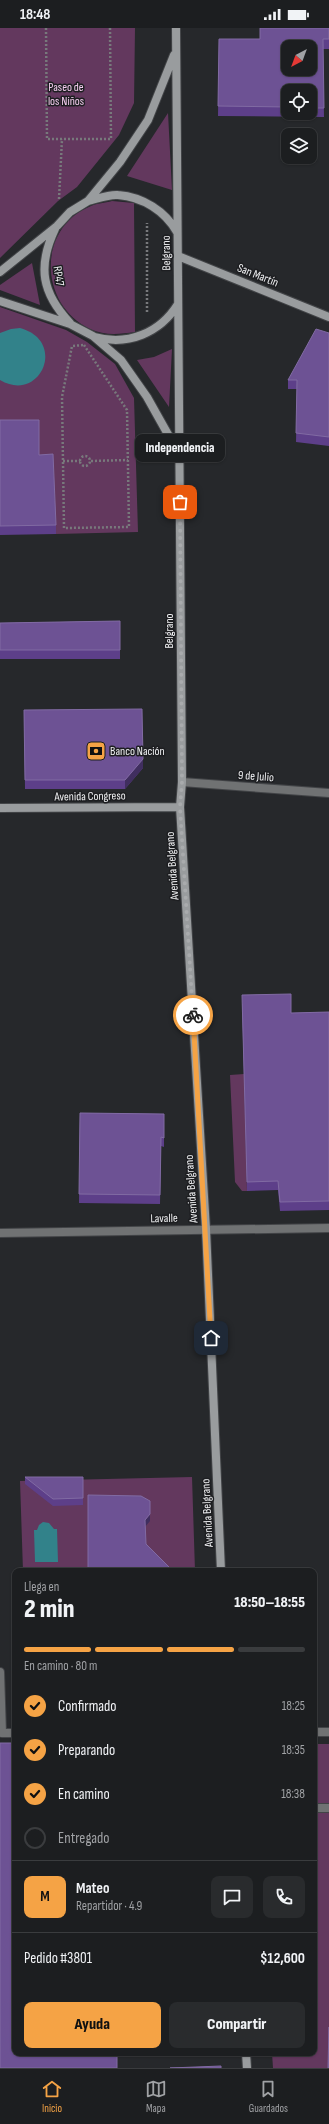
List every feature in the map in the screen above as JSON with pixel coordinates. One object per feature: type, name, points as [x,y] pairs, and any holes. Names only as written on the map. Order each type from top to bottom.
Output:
[{"type":"main road","name":"Belgrano","points":[[176,28],[182,782],[180,807]]},
{"type":"main road","name":"Belgrano","points":[[0,272],[56,226],[70,212],[88,201],[120,162],[148,120],[176,51]]},
{"type":"main road","points":[[88,201],[117,194],[145,202],[162,212],[171,221],[178,232]]},
{"type":"main road","name":"RP47","points":[[56,226],[47,245],[44,266],[47,287],[56,307],[70,324]]},
{"type":"main road","name":"San Martín","points":[[178,256],[329,317]]},
{"type":"main road","name":"Belgrano","points":[[0,301],[70,324],[92,336],[121,360],[147,397],[180,455]]},
{"type":"main road","points":[[92,336],[115,340],[134,338],[150,332],[170,316],[178,303]]},
{"type":"main road","name":"Avenida Congreso","points":[[0,808],[180,807]]},
{"type":"main road","name":"Avenida Belgrano","points":[[180,807],[206,1229],[221,1568]]},
{"type":"main road","points":[[246,2056],[247,2068]]},
{"type":"street","name":"9 de Julio","points":[[182,782],[329,793]]},
{"type":"street","name":"Lavalle","points":[[0,1233],[329,1228]]},
{"type":"street","points":[[0,1672],[2,1733],[12,1733]]},
{"type":"street","points":[[317,1732],[329,1732]]},
{"type":"street","points":[[317,1808],[329,1808]]},
{"type":"path","points":[[46,28],[46,139],[111,139],[110,28]]},
{"type":"path","points":[[58,201],[62,139]]},
{"type":"path","points":[[147,220],[147,315]]},
{"type":"path","points":[[84,345],[127,410],[128,460],[130,527],[64,528],[62,397],[72,346],[84,345]]},
{"type":"path","points":[[63,461],[80,461],[85,456],[88,456],[91,461]]},
{"type":"path","points":[[80,461],[82,465],[86,466],[91,461],[128,460]]},
{"type":"green space","name":"Paseo de los Niños","points":[[0,28],[135,28],[134,103],[119,135],[77,187],[58,201],[0,258]]},
{"type":"green space","points":[[168,113],[172,190],[127,176]]},
{"type":"green space","points":[[112,201],[134,203],[135,332],[118,334],[101,333],[90,329],[73,318],[61,303],[53,285],[51,267],[53,248],[60,231],[73,217],[91,206]]},
{"type":"green space","points":[[32,263],[40,305],[0,290],[0,285]]},
{"type":"green space","points":[[0,307],[66,330],[87,342],[115,364],[134,398],[138,532],[56,534],[53,464],[39,464],[0,429]]},
{"type":"green space","points":[[172,349],[169,407],[137,360],[154,357]]},
{"type":"green space","points":[[244,1074],[247,1191],[242,1191],[235,1182],[230,1075]]},
{"type":"green space","points":[[192,1477],[195,1568],[23,1568],[20,1481]]},
{"type":"green space","points":[[317,1744],[329,1744],[329,2068],[273,2068],[272,2056],[317,2056]]},
{"type":"water","points":[[20,328],[35,335],[43,345],[45,356],[43,368],[37,378],[27,384],[14,385],[0,380],[0,333],[11,329]]},
{"type":"water","points":[[43,1522],[49,1523],[54,1529],[57,1529],[58,1562],[35,1562],[34,1530],[37,1530],[39,1525]]},
{"type":"building","points":[[260,28],[329,28],[329,39],[323,39],[324,108],[317,108],[317,84],[281,84],[281,107],[218,106],[219,39],[260,39]]},
{"type":"building","points":[[316,329],[329,333],[329,437],[296,433],[297,380],[288,380]]},
{"type":"building","points":[[0,420],[39,420],[39,455],[53,454],[56,525],[0,526]]},
{"type":"building","points":[[120,621],[120,650],[0,650],[0,623]]},
{"type":"building","points":[[142,709],[143,759],[125,780],[25,780],[24,710]]},
{"type":"building","points":[[291,994],[291,1013],[329,1012],[329,1201],[280,1202],[278,1181],[247,1182],[242,995]]},
{"type":"building","points":[[80,1113],[164,1114],[164,1138],[161,1137],[160,1195],[79,1194]]},
{"type":"building","points":[[25,1477],[83,1477],[83,1498],[53,1499]]},
{"type":"building","points":[[88,1495],[141,1496],[150,1501],[150,1514],[145,1520],[146,1544],[170,1568],[88,1568]]},
{"type":"building","points":[[0,1743],[12,1743],[12,2056],[117,2056],[117,2068],[0,2068]]},
{"type":"building","points":[[329,2027],[329,2068],[328,2068]]},
{"type":"building","points":[[221,2066],[221,2068],[170,2068]]},
{"type":"way so far","points":[[180,502],[182,782],[180,807],[193,1015]]},
{"type":"place","name":"Independencia","points":[[180,502]]},
{"type":"place","name":"Banco Nación","points":[[96,751]]},
{"type":"route","points":[[193,1015],[211,1338]]}]
